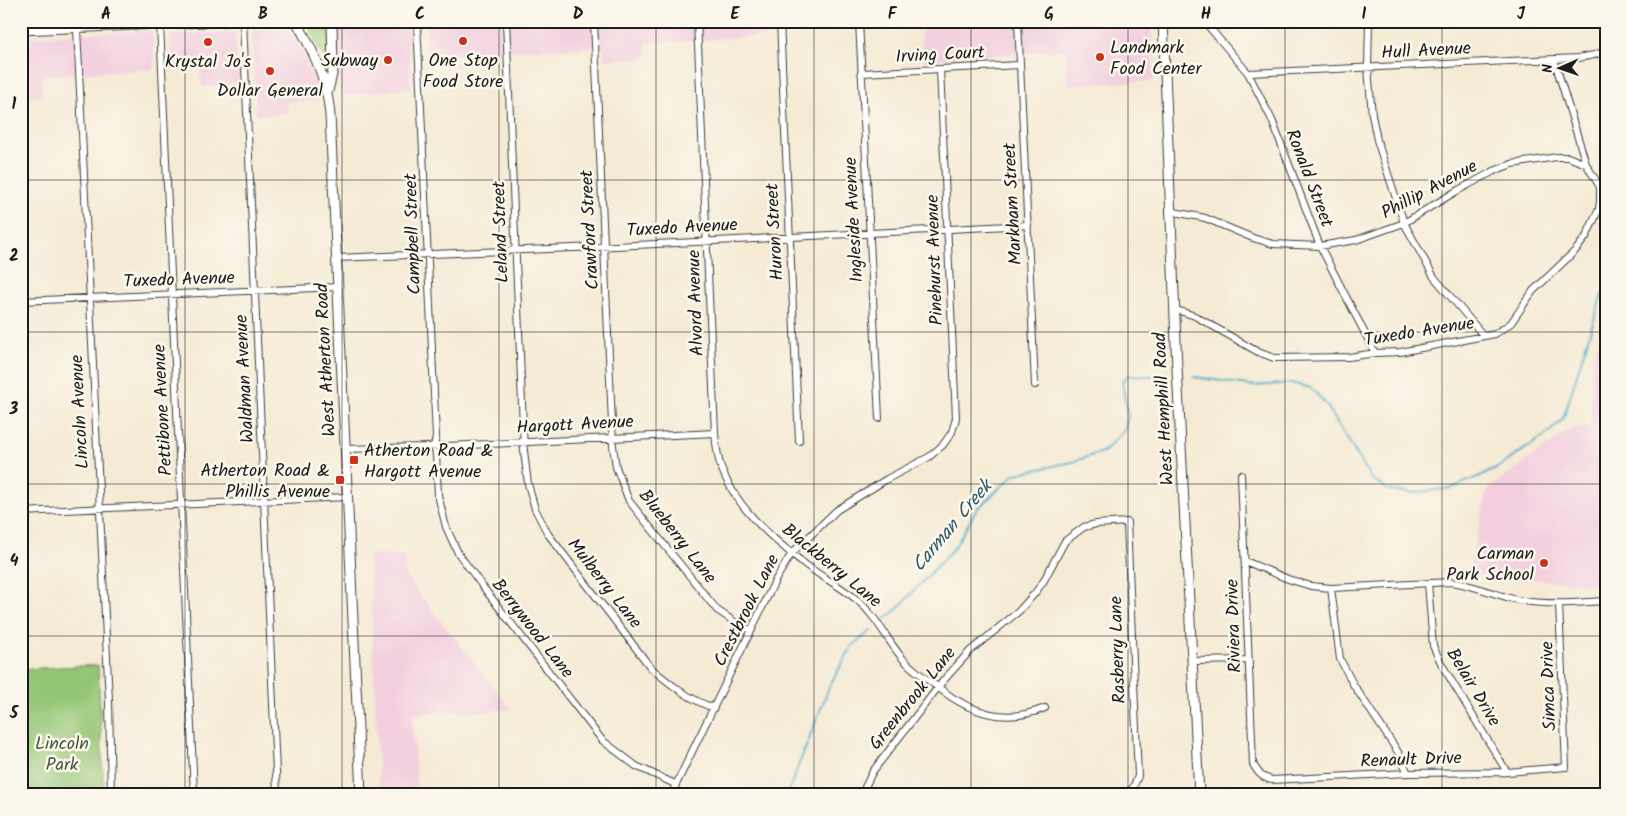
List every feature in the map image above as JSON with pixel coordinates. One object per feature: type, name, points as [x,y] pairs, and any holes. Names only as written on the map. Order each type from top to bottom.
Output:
[{"type":"street","points":[[21,30],[43,26],[77,28],[126,23],[160,24],[226,21]]},
{"type":"street","name":"Waldman Avenue","points":[[243,21],[277,795]]},
{"type":"street","name":"West Atherton Road","points":[[296,21],[318,61],[328,92],[330,115],[361,795]]},
{"type":"street","points":[[328,92],[333,70],[332,21]]},
{"type":"street","name":"Campbell Street","points":[[417,21],[436,437],[434,446]]},
{"type":"street","name":"Leland Street","points":[[506,21],[525,442]]},
{"type":"street","name":"Crawford Street","points":[[594,21],[614,437]]},
{"type":"street","name":"Alvord Avenue","points":[[697,21],[715,433]]},
{"type":"street","name":"Huron Street","points":[[780,21],[799,441]]},
{"type":"street","name":"Ingleside Avenue","points":[[859,21],[878,418]]},
{"type":"street","name":"Markham Street","points":[[1018,21],[1035,385]]},
{"type":"street","name":"West Hemphill Road","points":[[1163,21],[1169,211],[1199,795]]},
{"type":"street","name":"Ronald Street","points":[[1204,21],[1248,73],[1272,120],[1320,246],[1375,353]]},
{"type":"street","points":[[1369,21],[1368,68],[1372,115],[1377,140],[1404,223],[1434,277],[1483,336]]},
{"type":"street","name":"Pettibone Avenue","points":[[160,24],[194,795]]},
{"type":"street","name":"Lincoln Avenue","points":[[77,28],[109,701],[111,795]]},
{"type":"street","name":"Hull Avenue","points":[[1248,73],[1554,59],[1594,56],[1606,51]]},
{"type":"street","points":[[1554,59],[1586,164],[1600,187],[1606,180]]},
{"type":"street","name":"Irving Court","points":[[861,73],[1020,65]]},
{"type":"street","name":"Pinehurst Avenue","points":[[940,69],[956,418],[952,432],[943,445]]},
{"type":"street","name":"Phillip Avenue","points":[[1169,211],[1205,218],[1253,238],[1273,244],[1320,246],[1356,240],[1404,223],[1455,192],[1512,164],[1568,157],[1586,164]]},
{"type":"street","name":"Tuxedo Avenue","points":[[1174,309],[1195,316],[1258,352],[1274,358],[1349,357],[1400,352],[1495,334],[1511,323],[1533,291],[1575,251],[1586,237],[1599,209],[1600,187]]},
{"type":"street","name":"Tuxedo Avenue","points":[[337,258],[1028,225]]},
{"type":"street","name":"Tuxedo Avenue","points":[[21,302],[338,287]]},
{"type":"street","name":"Hargott Avenue","points":[[345,449],[715,433]]},
{"type":"street","name":"Blackberry Lane","points":[[715,433],[720,466],[731,488],[748,513],[800,561],[857,600],[877,622],[900,656],[931,683],[970,708],[988,714],[1018,716],[1045,708]]},
{"type":"street","name":"Blueberry Lane","points":[[614,437],[613,446],[616,467],[629,501],[717,610],[752,630]]},
{"type":"street","name":"Mulberry Lane","points":[[525,442],[528,484],[536,509],[548,534],[651,668],[671,684],[704,705],[714,708]]},
{"type":"street","name":"Crestbrook Lane","points":[[670,795],[776,579],[792,553],[837,510],[929,457],[943,445]]},
{"type":"street","name":"Berrywood Lane","points":[[434,446],[438,495],[446,527],[458,553],[483,588],[602,740],[636,766],[675,784]]},
{"type":"street","name":"Riviera Drive","points":[[1241,475],[1253,764],[1259,774]]},
{"type":"street","points":[[21,512],[348,497]]},
{"type":"street","name":"Greenbrook Lane","points":[[864,795],[865,787],[873,771],[970,650],[1019,611],[1043,582],[1065,541],[1084,527],[1096,524],[1127,522]]},
{"type":"street","name":"Rasberry Lane","points":[[1122,795],[1133,788],[1138,776],[1127,522]]},
{"type":"street","points":[[1245,561],[1288,579],[1311,586],[1332,588],[1428,583],[1464,584],[1523,601],[1559,604],[1606,601]]},
{"type":"street","name":"Belair Drive","points":[[1428,583],[1433,646],[1442,665],[1507,772]]},
{"type":"street","points":[[1332,588],[1340,660],[1353,684],[1398,752],[1408,773]]},
{"type":"street","name":"Simca Drive","points":[[1559,604],[1566,767]]},
{"type":"street","points":[[21,618],[24,666]]},
{"type":"street","points":[[1192,661],[1249,660]]},
{"type":"street","name":"Renault Drive","points":[[1259,774],[1272,780],[1408,773],[1507,772],[1566,767]]},
{"type":"shaded area","points":[[426,21],[768,21],[769,36],[646,43],[646,58],[604,60],[604,47],[426,55]]},
{"type":"shaded area","points":[[865,21],[1151,21],[1154,81],[1068,85],[1066,50],[922,60],[921,27],[866,30]]},
{"type":"shaded area","points":[[408,24],[411,88],[340,96],[335,28]]},
{"type":"shaded area","points":[[282,29],[290,33],[303,54],[315,80],[319,100],[287,102],[287,114],[256,115],[252,30]]},
{"type":"shaded area","points":[[152,30],[155,69],[42,75],[42,96],[21,97],[21,37]]},
{"type":"shaded area","points":[[235,32],[239,85],[202,86],[200,69],[171,70],[170,35]]},
{"type":"shaded area","points":[[1606,327],[1606,490],[1604,490],[1606,586],[1469,574],[1487,490],[1572,428],[1590,427],[1593,355]]},
{"type":"shaded area","points":[[369,555],[405,555],[405,576],[512,710],[412,714],[417,795],[379,795]]},
{"type":"green space","points":[[329,27],[329,70],[310,28]]},
{"type":"green space","name":"Lincoln Park","points":[[98,665],[104,795],[21,795],[21,669]]},
{"type":"waterway","name":"Carman Creek","points":[[1194,377],[1255,386],[1291,383],[1311,388],[1326,404],[1371,478],[1388,490],[1411,493],[1452,488],[1496,469],[1547,434],[1563,419],[1601,297],[1606,291]]},
{"type":"waterway","name":"Carman Creek","points":[[885,619],[897,609],[954,548],[977,509],[1015,474],[1072,462],[1105,451],[1125,429],[1128,417],[1122,382],[1128,375],[1161,377]]},
{"type":"waterway","name":"Carman Creek","points":[[787,795],[830,685],[852,646],[872,630]]},
{"type":"place","name":"One Stop Food Store","points":[[463,41]]},
{"type":"place","name":"Krystal Jo's","points":[[208,42]]},
{"type":"place","name":"Landmark Food Center","points":[[1100,57]]},
{"type":"place","name":"Subway","points":[[388,60]]},
{"type":"place","name":"Dollar General","points":[[270,71]]},
{"type":"place","name":"Atherton Road & Hargott Avenue","points":[[354,460]]},
{"type":"place","name":"Atherton Road & Phillis Avenue","points":[[340,480]]},
{"type":"place","name":"Carman Park School","points":[[1544,563]]}]
